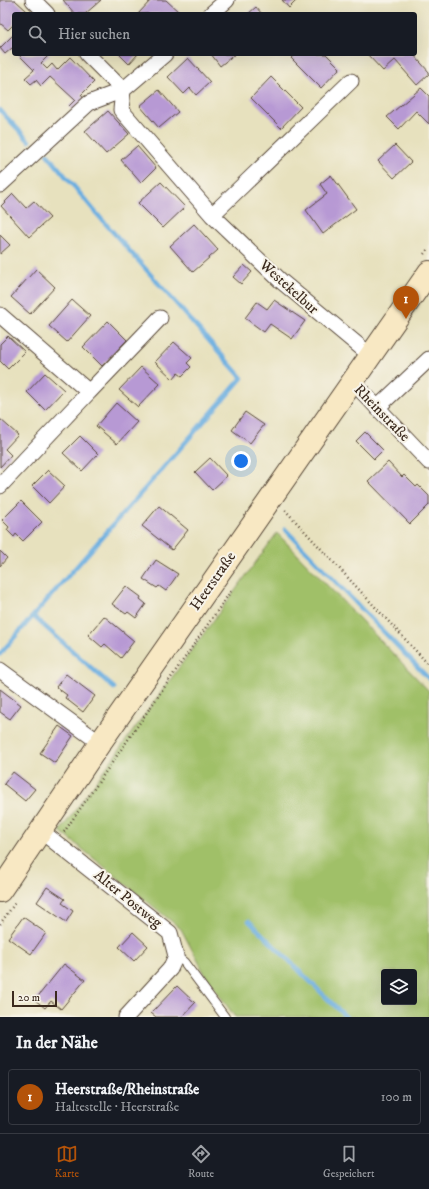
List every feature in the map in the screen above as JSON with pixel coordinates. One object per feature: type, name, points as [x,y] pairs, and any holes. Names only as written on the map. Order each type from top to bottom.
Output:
[{"type":"street","points":[[33,0],[45,12]]},
{"type":"street","points":[[213,12],[227,0]]},
{"type":"street","points":[[89,56],[123,90]]},
{"type":"street","points":[[0,185],[89,103],[123,90],[163,56]]},
{"type":"street","points":[[212,214],[351,81]]},
{"type":"street","name":"Westekelbur","points":[[123,90],[121,110],[212,214],[281,281],[370,355]]},
{"type":"street","name":"Heerstraße","points":[[0,891],[100,743],[429,272]]},
{"type":"street","points":[[0,314],[89,392]]},
{"type":"street","points":[[0,486],[160,318]]},
{"type":"street","points":[[377,408],[429,359]]},
{"type":"street","name":"Rheinstraße","points":[[352,381],[429,462]]},
{"type":"street","points":[[0,670],[100,743]]},
{"type":"street","name":"Alter Postweg","points":[[41,831],[170,933],[176,956]]},
{"type":"street","points":[[126,1017],[170,969],[176,956]]},
{"type":"lane","points":[[176,956],[184,962],[225,1017]]},
{"type":"path","points":[[272,496],[429,665]]},
{"type":"green space","points":[[277,533],[429,691],[429,1017],[235,1017],[206,976],[181,929],[60,831]]},
{"type":"building","points":[[0,0],[15,0],[27,11],[12,12],[12,26],[8,30],[0,23]]},
{"type":"building","points":[[63,0],[101,0],[87,12],[73,12]]},
{"type":"building","points":[[151,0],[166,0],[179,12],[140,12]]},
{"type":"building","points":[[282,0],[297,0],[289,8]]},
{"type":"building","points":[[256,7],[260,12],[250,12]]},
{"type":"building","points":[[12,36],[12,48],[5,54],[0,48]]},
{"type":"building","points":[[20,56],[48,56],[41,63],[47,69],[52,64],[57,70],[70,57],[94,82],[81,95],[85,100],[74,111],[69,106],[75,100],[50,77],[41,86],[36,80],[31,84],[25,78],[34,70]]},
{"type":"building","points":[[121,56],[136,56],[129,64]]},
{"type":"building","points":[[212,56],[232,56],[220,66]]},
{"type":"building","points":[[293,56],[328,56],[340,68],[321,88],[291,58]]},
{"type":"building","points":[[369,56],[415,56],[429,72],[429,74],[417,85],[395,60],[383,71]]},
{"type":"building","points":[[188,58],[210,82],[196,95],[190,88],[184,94],[168,77]]},
{"type":"building","points":[[271,77],[301,107],[281,128],[251,98]]},
{"type":"building","points":[[421,88],[429,96],[429,124],[416,111],[399,129],[387,117]]},
{"type":"building","points":[[159,90],[178,112],[159,128],[140,106]]},
{"type":"building","points":[[108,111],[129,134],[106,154],[85,131]]},
{"type":"building","points":[[395,145],[411,162],[394,178],[378,161]]},
{"type":"building","points":[[137,146],[156,168],[141,183],[121,160]]},
{"type":"building","points":[[331,175],[356,209],[323,234],[306,210],[327,194],[320,184]]},
{"type":"building","points":[[161,182],[185,207],[163,228],[138,203]]},
{"type":"building","points":[[13,194],[26,208],[34,201],[50,218],[29,237],[1,206]]},
{"type":"building","points":[[194,224],[218,250],[193,272],[170,246]]},
{"type":"building","points":[[0,235],[10,245],[0,254]]},
{"type":"building","points":[[244,265],[252,272],[241,284],[233,277]]},
{"type":"building","points":[[36,269],[55,287],[30,314],[11,297]]},
{"type":"building","points":[[72,300],[90,316],[67,342],[49,326]]},
{"type":"building","points":[[274,300],[305,321],[292,339],[270,324],[264,332],[245,318],[257,302],[267,309]]},
{"type":"building","points":[[108,321],[127,340],[102,366],[83,347]]},
{"type":"building","points":[[8,336],[25,352],[8,369],[0,361],[0,344]]},
{"type":"building","points":[[174,342],[192,358],[187,363],[191,367],[182,376],[178,373],[173,379],[155,362]]},
{"type":"building","points":[[141,367],[160,384],[138,407],[119,390]]},
{"type":"building","points":[[45,373],[64,390],[45,410],[27,392]]},
{"type":"building","points":[[116,403],[137,422],[117,444],[96,426]]},
{"type":"building","points":[[245,412],[264,425],[250,443],[232,430]]},
{"type":"building","points":[[0,419],[18,435],[5,449],[11,455],[0,467]]},
{"type":"building","points":[[365,432],[383,450],[374,459],[356,441]]},
{"type":"building","points":[[80,436],[98,454],[82,471],[63,453]]},
{"type":"building","points":[[210,458],[227,476],[212,490],[195,472]]},
{"type":"building","points":[[388,462],[402,477],[404,475],[416,487],[418,485],[429,496],[429,505],[410,524],[368,481]]},
{"type":"building","points":[[48,470],[65,486],[49,503],[32,486]]},
{"type":"building","points":[[21,501],[42,522],[23,541],[16,534],[14,537],[7,530],[9,527],[2,520]]},
{"type":"building","points":[[159,506],[188,530],[172,550],[142,526]]},
{"type":"building","points":[[0,551],[7,558],[0,566]]},
{"type":"building","points":[[156,560],[178,574],[166,591],[159,586],[157,588],[143,579]]},
{"type":"building","points":[[126,586],[141,597],[140,599],[146,604],[136,618],[128,612],[126,614],[112,604]]},
{"type":"building","points":[[104,616],[134,641],[121,658],[105,644],[102,647],[88,635]]},
{"type":"building","points":[[66,674],[95,696],[83,712],[65,698],[67,695],[56,687]]},
{"type":"building","points":[[0,689],[21,705],[10,719],[0,712]]},
{"type":"building","points":[[59,726],[73,736],[55,763],[40,753]]},
{"type":"building","points":[[13,772],[35,789],[25,801],[4,784]]},
{"type":"building","points":[[47,887],[65,899],[62,903],[73,911],[66,922],[37,902]]},
{"type":"building","points":[[23,917],[46,933],[31,954],[8,938]]},
{"type":"building","points":[[133,932],[148,946],[134,961],[119,947]]},
{"type":"building","points":[[64,964],[85,980],[61,1009],[51,1001],[45,1008],[35,1000]]},
{"type":"building","points":[[177,986],[195,1003],[182,1017],[156,1017],[151,1013]]},
{"type":"waterway","points":[[0,110],[29,141]]},
{"type":"waterway","points":[[47,154],[97,214],[242,378],[33,616],[114,688]]},
{"type":"waterway","points":[[285,529],[429,679]]},
{"type":"waterway","points":[[0,654],[33,616]]},
{"type":"waterway","points":[[249,921],[346,1017]]},
{"type":"place","name":"Heerstraße/Rheinstraße","points":[[406,319]]}]
